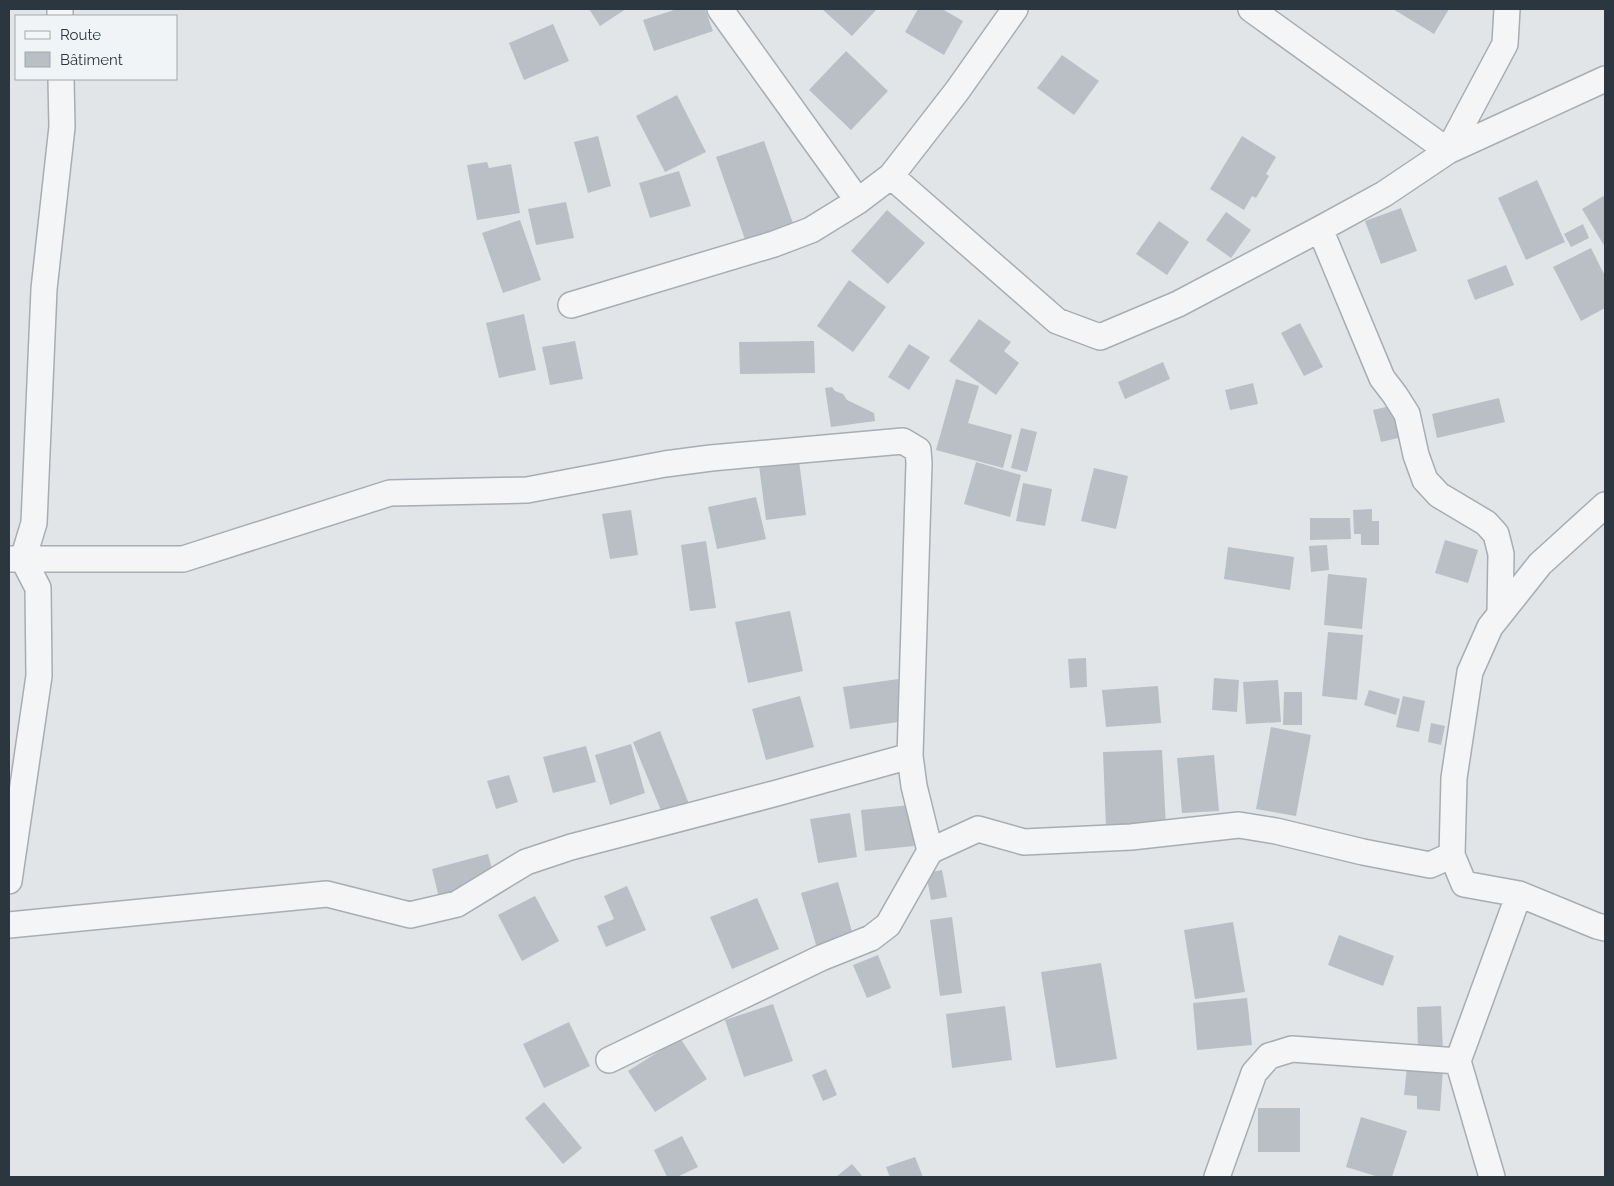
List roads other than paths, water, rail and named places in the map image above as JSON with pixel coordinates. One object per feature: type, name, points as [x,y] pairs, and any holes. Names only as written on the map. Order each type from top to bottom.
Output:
[{"type":"street","points":[[571,305],[774,244],[811,230],[858,201],[891,176],[957,91],[1015,9]]},
{"type":"street","points":[[1251,9],[1448,151]]},
{"type":"street","points":[[1448,151],[1505,44],[1507,9]]},
{"type":"street","points":[[727,12],[858,201]]},
{"type":"street","points":[[891,176],[1057,320],[1100,337],[1178,304],[1320,229],[1384,194],[1448,151],[1605,79]]},
{"type":"street","points":[[16,559],[34,523],[44,289],[62,127],[61,80]]},
{"type":"street","points":[[1320,229],[1382,378],[1407,414],[1416,455],[1425,480],[1439,495],[1486,523],[1496,534],[1501,554],[1500,613]]},
{"type":"street","points":[[16,559],[183,560],[390,493],[527,490],[665,464],[711,458],[903,441],[918,450],[919,463],[910,756],[914,786],[930,851]]},
{"type":"street","points":[[1605,505],[1540,564],[1500,613],[1490,627],[1470,672],[1454,778],[1452,855],[1464,884],[1519,894],[1605,928]]},
{"type":"street","points":[[9,881],[40,676],[38,588],[16,559]]},
{"type":"street","points":[[9,926],[328,894],[410,915],[457,904],[526,862],[571,847],[778,793],[910,756]]},
{"type":"street","points":[[609,1060],[821,958],[871,938],[888,925],[930,851],[978,829],[1024,842],[1131,837],[1239,825],[1430,865],[1452,855]]},
{"type":"street","points":[[1492,1177],[1458,1061],[1519,894]]},
{"type":"street","points":[[1217,1177],[1254,1073],[1269,1056],[1292,1048],[1458,1061]]}]
